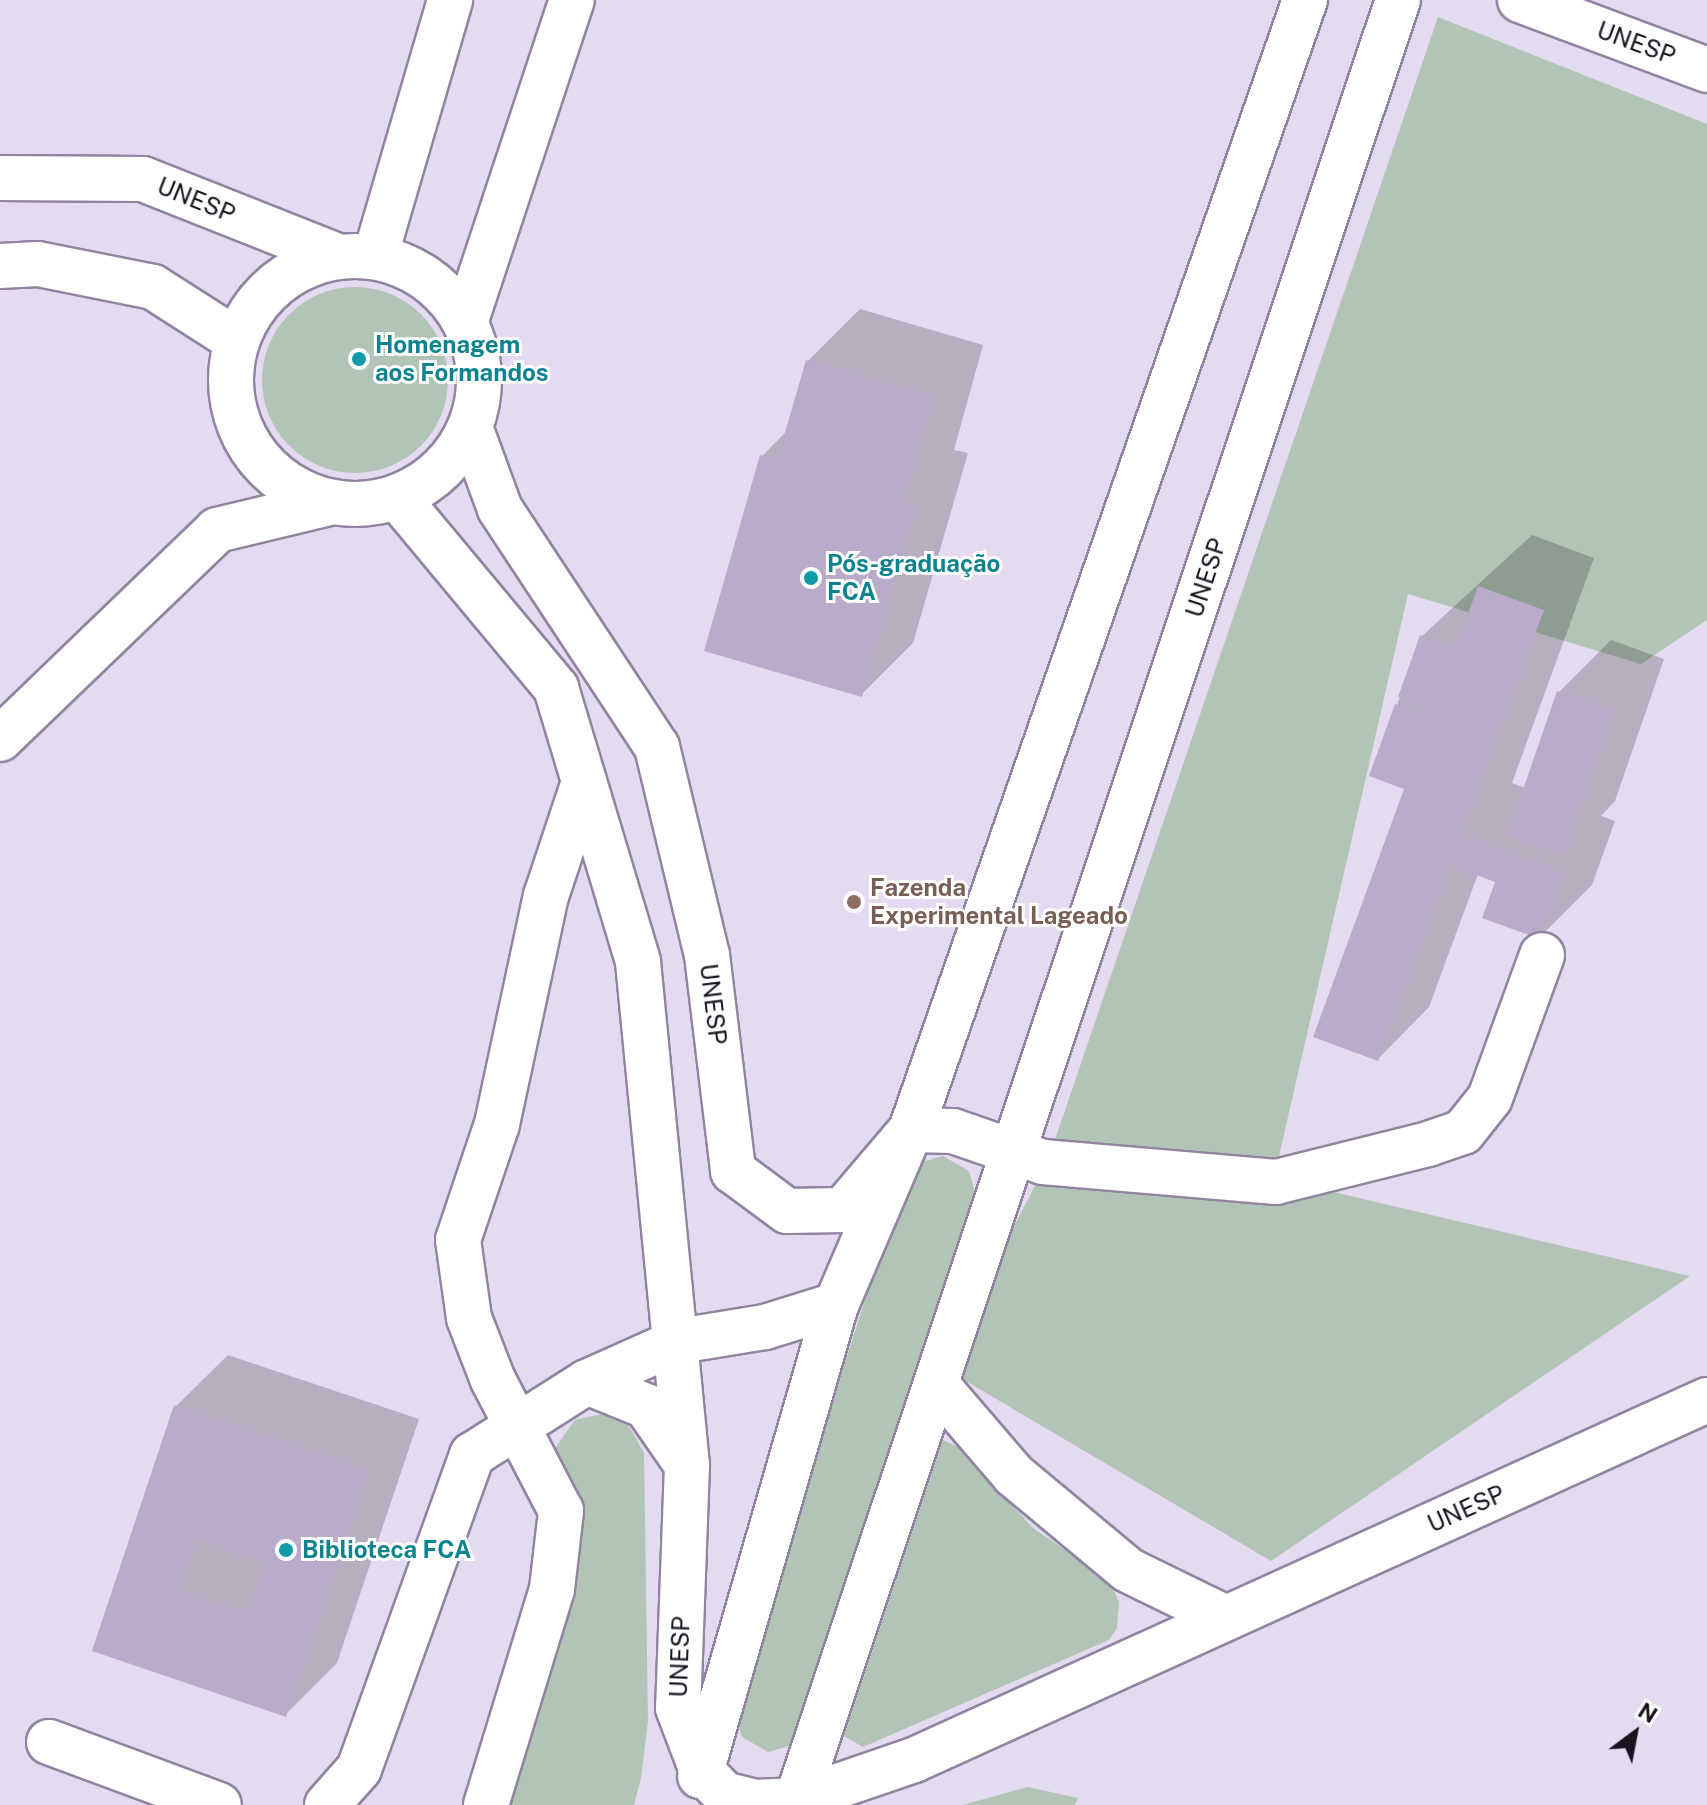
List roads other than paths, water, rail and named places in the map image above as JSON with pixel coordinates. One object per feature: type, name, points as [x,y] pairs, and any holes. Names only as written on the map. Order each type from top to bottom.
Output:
[{"type":"street","points":[[356,257],[450,0]]},
{"type":"street","name":"UNESP","points":[[465,323],[572,0]]},
{"type":"street","name":"UNESP","points":[[697,1788],[836,1305],[911,1130],[1305,0]]},
{"type":"street","name":"UNESP","points":[[796,1802],[1015,1156],[1398,0]]},
{"type":"street","name":"UNESP","points":[[1520,0],[1707,70]]},
{"type":"street","name":"UNESP","points":[[0,178],[143,179],[356,257],[442,292],[465,323],[479,392],[470,427],[443,466],[397,497],[334,502],[293,486],[251,449],[236,419],[230,379],[236,340],[275,284],[356,257]]},
{"type":"street","points":[[0,266],[38,264],[153,287],[236,340]]},
{"type":"street","name":"UNESP","points":[[470,427],[500,509],[657,747],[707,955],[733,1171],[787,1211],[843,1210],[911,1130]]},
{"type":"street","name":"UNESP","points":[[397,497],[556,688],[638,962],[679,1341],[687,1465],[678,1708],[697,1788]]},
{"type":"street","points":[[0,739],[217,530],[334,502]]},
{"type":"street","points":[[486,1805],[552,1589],[561,1511],[515,1423],[469,1318],[458,1240],[497,1124],[546,896],[584,782]]},
{"type":"street","points":[[911,1130],[965,1134],[1015,1156],[1276,1182],[1363,1165],[1463,1132],[1490,1098],[1542,955]]},
{"type":"street","points":[[327,1805],[359,1769],[472,1455],[515,1423],[587,1382],[679,1341],[836,1305]]},
{"type":"street","points":[[587,1382],[646,1406],[687,1465]]},
{"type":"street","points":[[936,1384],[1014,1475],[1128,1570],[1224,1617]]},
{"type":"street","name":"UNESP","points":[[697,1788],[755,1802],[796,1802],[914,1760],[1707,1400]]},
{"type":"street","points":[[49,1742],[219,1805]]},
{"type":"place","name":"Homenagem aos Formandos","points":[[359,359]]},
{"type":"place","name":"Pós-graduação FCA","points":[[811,578]]},
{"type":"place","name":"Fazenda Experimental Lageado","points":[[854,902]]},
{"type":"place","name":"Biblioteca FCA","points":[[286,1550]]}]
